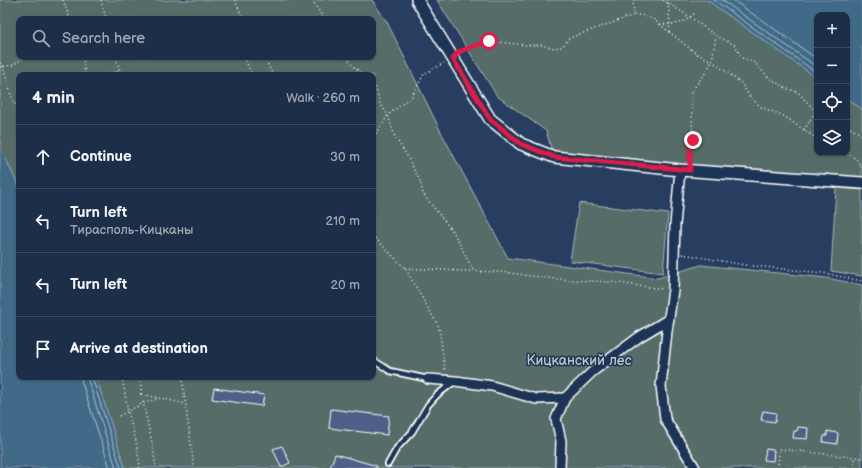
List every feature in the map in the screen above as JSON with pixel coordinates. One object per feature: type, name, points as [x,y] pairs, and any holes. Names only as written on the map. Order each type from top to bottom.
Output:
[{"type":"street","points":[[417,0],[490,119],[521,144],[554,157],[685,170],[862,183]]},
{"type":"street","points":[[685,170],[675,225],[673,290],[661,386],[665,419],[695,468]]},
{"type":"street","points":[[560,468],[561,441],[556,419],[565,398],[592,372],[639,337],[669,319]]},
{"type":"street","points":[[428,379],[492,386],[536,399],[565,398]]},
{"type":"lane","points":[[376,362],[390,371],[428,379]]},
{"type":"lane","points":[[388,464],[397,448],[412,432],[428,405],[437,395],[455,381]]},
{"type":"path","points":[[63,0],[69,16]]},
{"type":"path","points":[[101,0],[105,16]]},
{"type":"path","points":[[235,0],[242,16]]},
{"type":"path","points":[[312,0],[322,16]]},
{"type":"path","points":[[633,0],[634,15]]},
{"type":"path","points":[[663,0],[716,36],[735,45],[742,58],[755,63],[769,78],[788,89],[798,92],[814,110]]},
{"type":"path","points":[[668,3],[670,24],[669,32]]},
{"type":"path","points":[[659,24],[677,24],[696,12]]},
{"type":"path","points":[[376,134],[388,115],[412,96],[424,74],[453,59],[458,52],[489,41],[526,45],[542,45],[552,48],[562,47],[569,38],[634,15],[641,15],[653,19],[697,54],[712,61],[741,83],[750,97],[761,107],[784,116],[814,137]]},
{"type":"path","points":[[685,170],[690,146],[693,140],[691,92],[706,72],[712,61],[716,36]]},
{"type":"path","points":[[0,67],[13,64],[20,60]]},
{"type":"path","points":[[82,60],[84,72]]},
{"type":"path","points":[[116,72],[120,71],[117,60]]},
{"type":"path","points":[[245,60],[251,72]]},
{"type":"path","points":[[266,60],[272,72]]},
{"type":"path","points":[[349,60],[360,72]]},
{"type":"path","points":[[0,63],[3,66],[13,102],[16,105]]},
{"type":"path","points":[[376,88],[380,102],[388,115],[395,137],[420,181],[423,194],[454,233],[474,272]]},
{"type":"path","points":[[804,130],[814,115]]},
{"type":"path","points":[[850,128],[862,135]]},
{"type":"path","points":[[850,154],[857,160],[862,169]]},
{"type":"path","points":[[376,238],[405,268],[439,327],[445,370],[455,381]]},
{"type":"path","points":[[675,252],[744,265],[823,273],[862,280]]},
{"type":"path","points":[[405,268],[502,272],[555,279],[610,282],[673,290]]},
{"type":"path","points":[[123,380],[128,412],[136,441],[140,466],[138,468]]},
{"type":"path","points":[[141,380],[141,394],[156,468]]},
{"type":"path","points":[[182,380],[194,468]]},
{"type":"path","points":[[141,394],[185,404]]},
{"type":"path","points":[[119,416],[143,403],[161,398]]},
{"type":"path","points":[[778,468],[779,449],[862,458]]},
{"type":"path","points":[[854,457],[854,468]]},
{"type":"green space","name":"Кицканский лес","points":[[0,0],[372,0],[387,22],[441,132],[508,258],[658,278],[701,265],[826,278],[862,285],[862,468],[125,468],[97,380],[376,380],[376,72],[16,72],[16,181],[0,147]]},
{"type":"green space","points":[[437,0],[707,0],[814,76],[814,156],[850,156],[850,101],[862,109],[862,183],[554,157],[546,131],[497,96]]},
{"type":"green space","points":[[836,188],[862,190],[862,276],[831,271]]},
{"type":"green space","points":[[579,203],[668,214],[663,273],[570,261]]},
{"type":"water","points":[[707,0],[862,0],[862,109],[850,101],[850,12],[814,12],[814,76]]},
{"type":"water","points":[[0,147],[16,181],[16,380],[97,380],[125,468],[0,468]]},
{"type":"building","points":[[214,388],[264,395],[262,406],[212,399]]},
{"type":"building","points":[[331,409],[389,416],[387,435],[329,428]]},
{"type":"building","points":[[763,411],[776,413],[775,422],[761,420]]},
{"type":"building","points":[[798,427],[808,428],[807,439],[793,438],[794,431],[797,431]]},
{"type":"building","points":[[827,431],[838,433],[837,444],[823,442],[824,436],[827,436]]},
{"type":"building","points":[[282,446],[290,463],[281,467],[273,449]]},
{"type":"building","points":[[766,449],[774,450],[773,461],[764,460]]},
{"type":"building","points":[[335,454],[377,466],[377,468],[330,468]]},
{"type":"route","points":[[489,41],[458,52],[453,59],[490,119],[521,144],[554,157],[690,170],[690,146],[693,140]]}]
